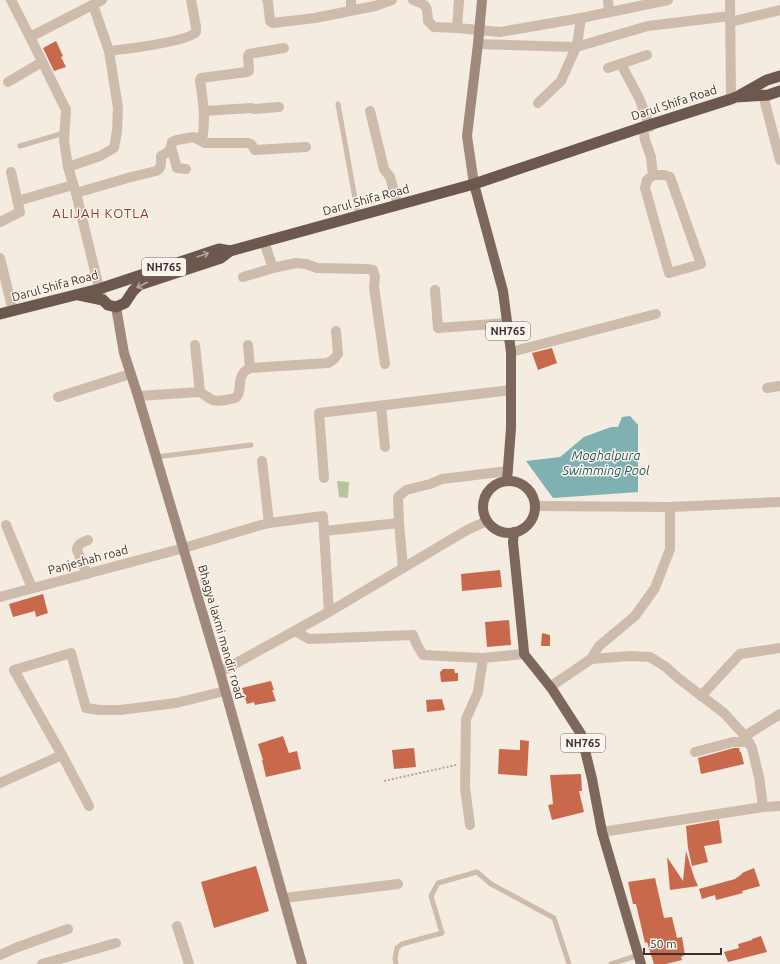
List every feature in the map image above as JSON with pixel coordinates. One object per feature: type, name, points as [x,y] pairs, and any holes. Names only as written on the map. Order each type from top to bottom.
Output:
[{"type":"highway","name":"Darul Shifa Road","points":[[0,314],[99,289],[219,249],[230,251],[474,184],[647,128],[733,98],[767,80],[780,76]]},
{"type":"highway","name":"Darul Shifa Road","points":[[733,98],[768,95],[780,91]]},
{"type":"highway","name":"NH765","points":[[75,294],[103,300],[108,305],[116,307],[125,303],[133,291],[140,285],[221,258],[230,251]]},
{"type":"main road","points":[[474,184],[467,136],[480,31],[482,0]]},
{"type":"main road","name":"NH765","points":[[474,184],[503,291],[511,352],[511,428],[507,482]]},
{"type":"main road","name":"Bhagya laxmi mandir road","points":[[116,307],[124,353],[184,548],[302,964]]},
{"type":"main road","points":[[507,482],[514,482],[524,486],[531,493],[535,506],[530,522],[523,529],[514,532],[504,532],[494,528],[488,521],[484,512],[484,502],[488,492],[495,485],[507,482]]},
{"type":"main road","points":[[514,532],[513,542],[515,572],[524,654]]},
{"type":"main road","name":"NH765","points":[[524,654],[550,687],[580,734],[592,779],[602,832],[640,960]]},
{"type":"street","points":[[11,0],[66,110],[64,140],[68,167],[103,300]]},
{"type":"street","points":[[30,37],[102,0]]},
{"type":"street","points":[[109,51],[166,43],[194,35],[196,32],[196,27],[191,0]]},
{"type":"street","points":[[267,0],[270,20],[274,23],[315,18],[351,5],[375,6],[392,0]]},
{"type":"street","points":[[413,0],[425,5],[427,9],[428,21],[434,27],[500,32],[581,18],[668,0]]},
{"type":"street","points":[[457,28],[459,0]]},
{"type":"street","points":[[608,0],[608,12]]},
{"type":"street","points":[[730,0],[733,98]]},
{"type":"street","points":[[68,167],[100,156],[114,148],[118,108],[109,51],[93,5]]},
{"type":"street","points":[[478,44],[576,47],[648,26],[730,19],[780,10]]},
{"type":"street","points":[[538,103],[561,81],[576,47],[581,18]]},
{"type":"street","points":[[202,141],[204,131],[204,111],[201,78],[248,72],[249,54],[284,48]]},
{"type":"street","points":[[608,68],[647,55]]},
{"type":"street","points":[[8,82],[42,62]]},
{"type":"street","points":[[621,64],[639,98],[647,128],[645,140],[651,157],[653,175]]},
{"type":"street","points":[[763,95],[779,155]]},
{"type":"street","points":[[204,111],[279,107]]},
{"type":"street","points":[[370,111],[384,169],[390,177],[398,205]]},
{"type":"street","points":[[186,169],[177,168],[171,148],[172,142],[194,138],[205,143],[248,143],[251,144],[255,150],[306,147]]},
{"type":"street","points":[[18,201],[156,171],[161,166],[161,156],[168,152],[171,148]]},
{"type":"street","points":[[0,222],[20,212],[11,172]]},
{"type":"street","points":[[653,175],[664,175],[670,177],[701,264],[669,273],[645,188],[647,180],[653,175]]},
{"type":"street","points":[[264,242],[273,268]]},
{"type":"street","points":[[0,258],[13,311]]},
{"type":"street","points":[[242,278],[273,268],[296,263],[306,264],[317,268],[373,270],[375,277],[374,288],[385,364]]},
{"type":"street","points":[[435,290],[438,328],[507,323]]},
{"type":"street","points":[[511,352],[656,314]]},
{"type":"street","points":[[138,396],[200,392],[211,400],[215,401],[234,399],[238,397],[243,373],[250,368],[328,363],[334,359],[338,354],[336,331]]},
{"type":"street","points":[[195,345],[200,392]]},
{"type":"street","points":[[248,345],[250,368]]},
{"type":"street","points":[[58,397],[130,374]]},
{"type":"street","points":[[768,388],[780,386]]},
{"type":"street","points":[[324,478],[320,413],[511,390]]},
{"type":"street","points":[[381,406],[385,447]]},
{"type":"street","points":[[262,461],[269,523]]},
{"type":"street","points":[[403,568],[398,497],[406,490],[430,484],[442,479],[508,471]]},
{"type":"street","points":[[535,506],[670,507],[780,502]]},
{"type":"street","points":[[550,687],[591,659],[599,646],[635,616],[655,588],[670,549],[670,507]]},
{"type":"street","name":"Panjeshah road","points":[[0,597],[184,548],[269,523],[323,516],[324,531]]},
{"type":"street","points":[[220,672],[329,612],[467,530],[488,521]]},
{"type":"street","points":[[329,612],[324,531],[399,523]]},
{"type":"street","points":[[6,525],[32,588]]},
{"type":"street","points":[[87,574],[77,547],[88,540]]},
{"type":"street","points":[[295,631],[308,639],[413,635],[423,655],[483,658],[524,654]]},
{"type":"street","points":[[701,696],[740,654],[780,648]]},
{"type":"street","points":[[88,806],[62,755],[14,670],[71,653],[86,708],[99,710],[120,710],[176,703],[225,691]]},
{"type":"street","points":[[591,659],[630,656],[650,657],[666,667],[724,713],[747,739],[752,748],[759,777],[763,807]]},
{"type":"street","points":[[470,825],[465,788],[466,719],[478,692],[483,658]]},
{"type":"street","points":[[695,752],[747,739],[780,714]]},
{"type":"street","points":[[0,783],[62,755]]},
{"type":"street","points":[[602,832],[763,807],[780,806]]},
{"type":"street","points":[[284,898],[398,884]]},
{"type":"street","points":[[177,926],[189,964]]},
{"type":"street","points":[[0,955],[68,929]]},
{"type":"street","points":[[42,964],[116,943]]},
{"type":"lane","points":[[338,104],[358,216]]},
{"type":"lane","points":[[20,146],[64,133]]},
{"type":"lane","points":[[156,457],[251,445]]},
{"type":"lane","points":[[396,964],[395,959],[397,948],[402,944],[442,933],[431,896],[438,883],[477,872],[491,884],[554,918],[568,964]]},
{"type":"lane","points":[[611,964],[640,960]]},
{"type":"path","points":[[384,781],[465,763]]},
{"type":"green space","points":[[337,481],[349,482],[348,498],[339,497]]},
{"type":"water","name":"Moghalpura Swimming Pool","points":[[630,416],[638,425],[638,492],[553,498],[526,461],[560,457],[584,437],[611,427],[618,427],[622,417]]},
{"type":"building","points":[[56,41],[66,67],[54,71],[43,48]]},
{"type":"building","points":[[552,348],[557,363],[538,370],[532,353]]},
{"type":"building","points":[[500,570],[502,587],[462,591],[461,574]]},
{"type":"building","points":[[43,594],[48,613],[36,617],[35,611],[13,617],[9,604]]},
{"type":"building","points":[[509,620],[511,645],[487,647],[485,622]]},
{"type":"building","points":[[542,633],[550,635],[550,646],[541,646]]},
{"type":"building","points":[[443,669],[454,669],[455,673],[458,673],[458,681],[441,682],[440,672]]},
{"type":"building","points":[[271,681],[274,690],[272,690],[276,701],[255,705],[254,702],[247,704],[242,688]]},
{"type":"building","points":[[442,699],[445,710],[427,712],[426,700]]},
{"type":"building","points":[[283,736],[289,753],[297,751],[301,769],[266,777],[258,744]]},
{"type":"building","points":[[520,740],[529,741],[527,776],[498,774],[499,749],[520,750]]},
{"type":"building","points":[[414,748],[416,767],[394,769],[392,750]]},
{"type":"building","points":[[739,748],[744,764],[701,774],[698,758]]},
{"type":"building","points":[[581,774],[582,791],[579,791],[584,812],[552,820],[548,805],[553,804],[550,775]]},
{"type":"building","points":[[719,820],[722,843],[704,846],[708,862],[692,866],[688,848],[686,826]]},
{"type":"building","points":[[686,851],[698,886],[670,890],[667,857],[683,881]]},
{"type":"building","points":[[256,866],[269,911],[214,928],[201,882]]},
{"type":"building","points":[[754,868],[760,886],[742,891],[743,893],[716,900],[715,895],[702,899],[699,889],[735,879],[742,873]]},
{"type":"building","points":[[655,878],[664,918],[672,917],[677,938],[682,937],[685,955],[681,957],[682,960],[666,964],[654,964],[647,942],[645,943],[636,904],[633,904],[628,882]]},
{"type":"building","points":[[761,936],[767,952],[728,962],[724,952],[739,948],[738,944]]},
{"type":"district","name":"ALIJAH KOTLA","points":[[101,213]]}]
